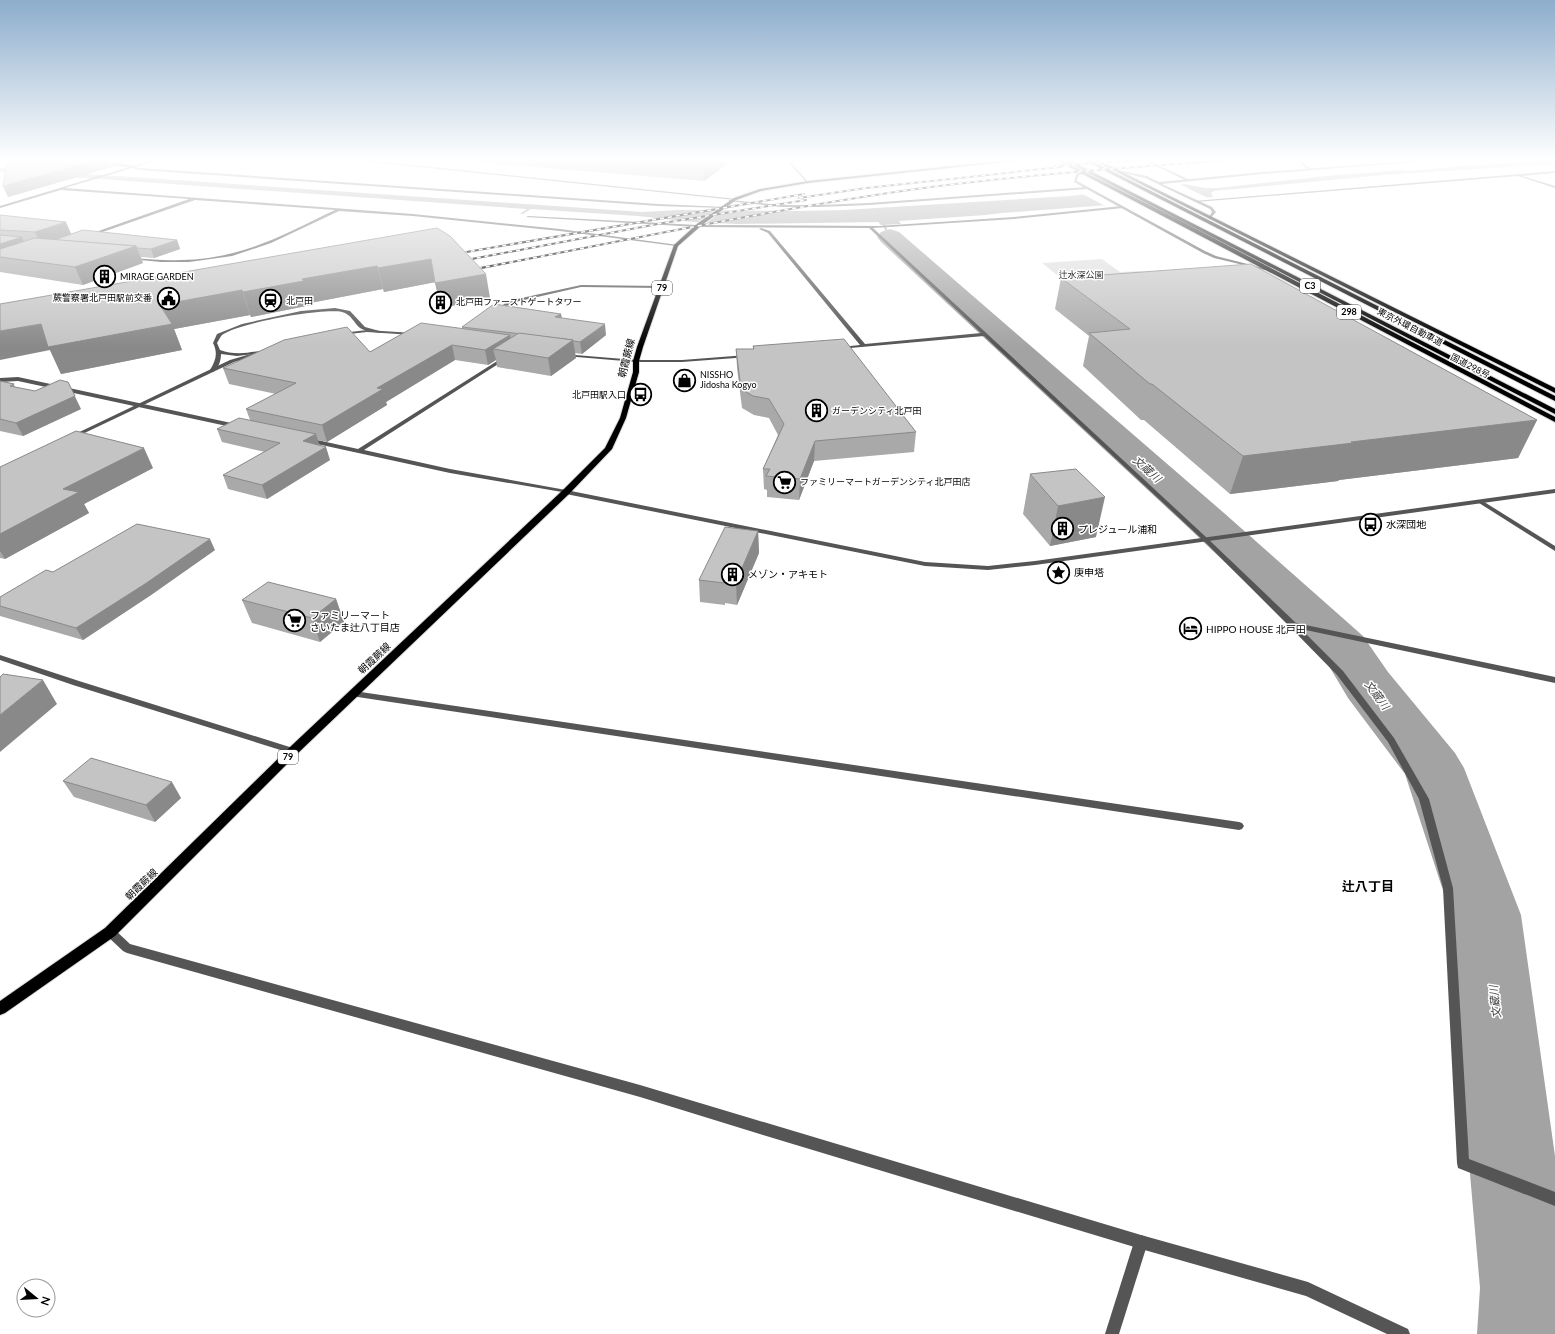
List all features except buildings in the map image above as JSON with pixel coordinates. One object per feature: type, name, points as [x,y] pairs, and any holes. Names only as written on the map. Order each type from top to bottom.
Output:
[{"type":"highway","name":"国道298号","points":[[1179,222],[1555,420]]},
{"type":"highway","name":"東京外環自動車道","points":[[1186,222],[1555,412]]},
{"type":"highway","name":"東京外環自動車道","points":[[1208,222],[1555,399]]},
{"type":"highway","name":"国道298号","points":[[1218,222],[1555,391]]},
{"type":"main road","name":"79","points":[[699,225],[703,222]]},
{"type":"main road","name":"朝霞蕨線","points":[[0,1009],[110,932],[354,694],[566,492],[608,449],[623,418],[636,372],[636,361],[676,245],[699,225]]},
{"type":"street","points":[[85,237],[127,222]]},
{"type":"street","points":[[129,259],[180,262],[227,256],[261,246],[311,222]]},
{"type":"street","points":[[484,222],[560,230],[676,245]]},
{"type":"street","points":[[640,222],[754,227],[869,226],[937,222]]},
{"type":"street","points":[[1149,222],[1215,257],[1270,270]]},
{"type":"street","points":[[869,226],[1209,539],[1340,673],[1391,740],[1424,799],[1448,888],[1463,1163],[1555,1199]]},
{"type":"street","points":[[754,227],[769,232],[864,346]]},
{"type":"street","points":[[492,314],[510,302],[581,286],[662,287]]},
{"type":"street","points":[[213,370],[220,359],[219,351],[215,343],[216,338],[218,335],[230,329],[316,310],[332,310],[345,311],[356,318],[364,328],[381,332]]},
{"type":"street","points":[[336,335],[351,332],[381,332],[417,335]]},
{"type":"street","points":[[832,349],[985,334]]},
{"type":"street","points":[[69,438],[239,358],[275,349]]},
{"type":"street","points":[[219,351],[239,354],[268,351]]},
{"type":"street","points":[[557,354],[636,361],[682,361],[753,355]]},
{"type":"street","points":[[359,451],[509,356]]},
{"type":"street","points":[[0,380],[18,379],[241,427]]},
{"type":"street","points":[[304,440],[450,471],[566,492],[868,554],[925,564],[988,568],[1035,563],[1555,491]]},
{"type":"street","points":[[1481,502],[1555,549]]},
{"type":"street","points":[[1292,624],[1555,680]]},
{"type":"street","points":[[0,657],[39,671],[294,752]]},
{"type":"street","points":[[354,694],[1239,826]]},
{"type":"street","points":[[110,932],[127,948],[640,1091],[771,1132],[1141,1242],[1308,1289],[1403,1334]]},
{"type":"street","points":[[1112,1334],[1141,1242]]},
{"type":"green space","name":"辻水深公園","points":[[1102,259],[1120,272],[1142,271],[1161,284],[1076,290],[1042,263]]},
{"type":"shaded area","points":[[699,222],[860,222],[737,224]]},
{"type":"shaded area","points":[[878,222],[900,222],[901,224],[881,225]]},
{"type":"waterway","points":[[883,222],[890,237]]},
{"type":"waterway","name":"文蔵川","points":[[890,237],[1208,522],[1344,647],[1368,685],[1434,768],[1486,915],[1504,1094],[1528,1288],[1526,1334]]},
{"type":"railway","points":[[455,254],[640,222]]},
{"type":"railway","points":[[461,261],[668,222]]},
{"type":"railway","points":[[470,270],[717,222]]},
{"type":"place","name":"MIRAGE GARDEN","points":[[104,277]]},
{"type":"place","name":"蕨警察署北戸田駅前交番","points":[[168,298]]},
{"type":"place","name":"北戸田","points":[[271,301]]},
{"type":"place","name":"北戸田ファーストゲートタワー","points":[[441,302]]},
{"type":"place","name":"NISSHO Jidosha Kogyo","points":[[685,380]]},
{"type":"place","name":"北戸田駅入口","points":[[641,395]]},
{"type":"place","name":"ガーデンシティ北戸田","points":[[816,411]]},
{"type":"place","name":"ファミリーマートガーデンシティ北戸田店","points":[[785,482]]},
{"type":"place","name":"水深団地","points":[[1371,524]]},
{"type":"place","name":"プレジュール浦和","points":[[1062,529]]},
{"type":"place","name":"庚申塔","points":[[1059,572]]},
{"type":"place","name":"メゾン・アキモト","points":[[732,574]]},
{"type":"place","name":"ファミリーマート さいたま辻八丁目店","points":[[295,621]]},
{"type":"place","name":"HIPPO HOUSE 北戸田","points":[[1191,629]]},
{"type":"district","name":"辻八丁目","points":[[1368,886]]}]
